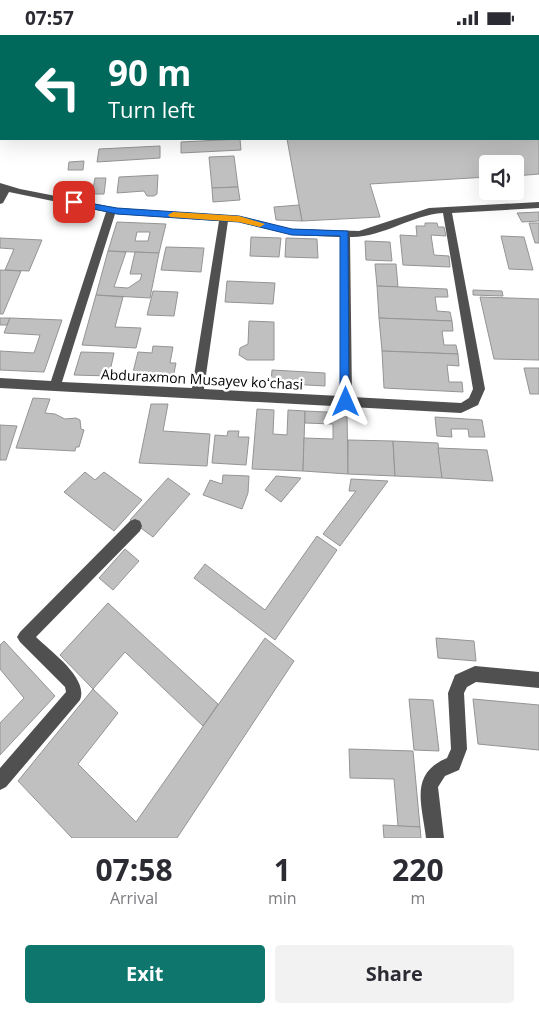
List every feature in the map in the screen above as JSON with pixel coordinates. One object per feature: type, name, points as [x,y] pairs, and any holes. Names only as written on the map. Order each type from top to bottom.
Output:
[{"type":"street","points":[[0,201],[3,187],[110,209],[239,219],[292,232],[360,234],[429,211],[539,205]]},
{"type":"street","points":[[55,386],[110,209]]},
{"type":"street","name":"Abduraxmon Musayev koʻchasi","points":[[0,383],[461,408],[471,405],[477,399],[479,389],[447,210]]},
{"type":"street","points":[[197,394],[224,218]]},
{"type":"street","points":[[345,233],[346,402]]},
{"type":"street","points":[[0,781],[74,694],[72,683],[25,637],[135,526]]},
{"type":"street","points":[[435,838],[429,785],[439,770],[453,764],[458,749],[456,693],[461,681],[475,674],[539,681]]},
{"type":"building","points":[[240,140],[241,150],[181,153],[181,142]]},
{"type":"building","points":[[287,140],[539,140],[539,174],[524,175],[524,155],[479,155],[479,178],[370,184],[380,217],[302,221]]},
{"type":"building","points":[[160,146],[160,158],[97,162],[99,149]]},
{"type":"building","points":[[234,156],[238,187],[212,188],[209,157]]},
{"type":"building","points":[[84,161],[83,170],[68,170],[69,162]]},
{"type":"building","points":[[158,175],[157,194],[154,196],[147,196],[144,191],[117,193],[119,177]]},
{"type":"building","points":[[95,178],[106,178],[104,194],[92,194]]},
{"type":"building","points":[[238,187],[240,200],[213,202],[212,188]]},
{"type":"building","points":[[299,205],[302,221],[276,220],[274,207]]},
{"type":"building","points":[[539,212],[539,221],[522,222],[517,213]]},
{"type":"building","points":[[117,222],[166,224],[159,253],[108,251]],"holes":[[[137,232],[150,232],[148,241],[135,241]]]},
{"type":"building","points":[[425,223],[437,223],[438,227],[444,227],[446,236],[431,235],[434,255],[449,256],[450,267],[403,265],[400,235],[417,236],[416,226],[425,226]]},
{"type":"building","points":[[529,223],[539,223],[539,243],[535,243]]},
{"type":"building","points":[[501,236],[524,237],[533,270],[509,269]]},
{"type":"building","points":[[251,237],[281,238],[279,257],[250,256]]},
{"type":"building","points":[[0,238],[42,240],[29,271],[5,270],[14,249],[0,248]]},
{"type":"building","points":[[286,238],[317,239],[318,258],[285,257]]},
{"type":"building","points":[[365,241],[390,242],[392,261],[366,260]]},
{"type":"building","points":[[166,247],[204,248],[201,272],[161,270]]},
{"type":"building","points":[[108,251],[126,252],[114,287],[128,288],[140,280],[142,274],[130,274],[135,252],[159,253],[150,298],[96,295]]},
{"type":"building","points":[[375,264],[396,264],[398,287],[377,286]]},
{"type":"building","points":[[0,270],[21,271],[3,314],[0,314]]},
{"type":"building","points":[[227,281],[275,283],[273,304],[225,302]]},
{"type":"building","points":[[377,286],[447,289],[448,297],[435,297],[437,311],[450,312],[452,321],[379,318]]},
{"type":"building","points":[[473,290],[502,291],[503,296],[473,295]]},
{"type":"building","points":[[153,291],[178,292],[174,316],[147,315]]},
{"type":"building","points":[[96,295],[123,297],[115,327],[141,328],[136,348],[82,345]]},
{"type":"building","points":[[480,297],[539,299],[539,360],[494,359]]},
{"type":"building","points":[[0,318],[10,318],[7,325],[0,325]]},
{"type":"building","points":[[10,318],[62,320],[44,372],[0,370],[0,351],[34,353],[40,335],[4,333]]},
{"type":"building","points":[[379,318],[452,321],[453,331],[442,331],[444,345],[456,345],[458,354],[382,351]]},
{"type":"building","points":[[249,321],[274,322],[274,360],[247,360],[239,355],[240,348],[248,344]]},
{"type":"building","points":[[153,346],[173,347],[170,363],[176,363],[173,378],[132,376],[138,352],[152,353]]},
{"type":"building","points":[[382,351],[458,354],[459,366],[447,365],[449,382],[462,382],[463,392],[384,388]]},
{"type":"building","points":[[81,352],[114,353],[109,376],[74,375]]},
{"type":"building","points":[[524,368],[539,368],[539,394],[530,394]]},
{"type":"building","points":[[272,370],[325,373],[325,386],[271,383]]},
{"type":"building","points":[[33,398],[50,399],[45,413],[55,414],[65,419],[76,418],[80,420],[81,429],[84,430],[79,447],[76,447],[75,451],[16,448]]},
{"type":"building","points":[[151,404],[168,404],[163,431],[210,434],[207,466],[139,463]]},
{"type":"building","points":[[257,409],[274,410],[273,434],[287,435],[288,410],[305,411],[303,471],[252,469]]},
{"type":"building","points":[[305,411],[347,413],[348,474],[303,471],[304,438],[333,439],[333,424],[305,423]]},
{"type":"building","points":[[435,417],[482,420],[485,437],[469,437],[468,429],[451,429],[452,437],[437,436]]},
{"type":"building","points":[[0,425],[17,426],[6,460],[0,460]]},
{"type":"building","points":[[228,431],[239,431],[238,437],[249,437],[246,465],[212,463],[215,435],[227,436]]},
{"type":"building","points":[[348,440],[393,441],[395,476],[348,474]]},
{"type":"building","points":[[393,441],[438,443],[442,478],[395,476]]},
{"type":"building","points":[[438,448],[487,450],[493,481],[442,478]]},
{"type":"building","points":[[85,472],[95,480],[104,472],[142,500],[114,531],[64,492]]},
{"type":"building","points":[[223,475],[249,476],[248,493],[242,509],[203,495],[210,480],[222,484]]},
{"type":"building","points":[[276,476],[301,478],[281,502],[265,490]]},
{"type":"building","points":[[168,478],[190,494],[153,537],[130,520]]},
{"type":"building","points":[[351,479],[388,481],[340,546],[323,534],[356,491],[349,491]]},
{"type":"building","points":[[317,536],[337,550],[275,640],[194,578],[205,564],[265,610]]},
{"type":"building","points":[[125,549],[139,561],[113,590],[99,578]]},
{"type":"building","points":[[108,603],[218,704],[203,726],[125,652],[93,689],[60,655]]},
{"type":"building","points":[[265,638],[294,661],[177,838],[72,838],[18,781],[93,689],[118,713],[78,764],[136,822]]},
{"type":"building","points":[[436,638],[474,641],[476,661],[438,658]]},
{"type":"building","points":[[4,641],[55,696],[0,755],[0,723],[24,698],[0,669],[0,645]]},
{"type":"building","points":[[409,699],[433,700],[439,751],[414,750]]},
{"type":"building","points":[[473,699],[539,705],[539,750],[478,744]]},
{"type":"building","points":[[349,749],[413,751],[420,827],[398,826],[394,779],[350,778]]},
{"type":"building","points":[[383,825],[420,827],[421,838],[384,838]]},
{"type":"slow traffic","points":[[173,215],[239,219],[260,224]]},
{"type":"route","points":[[74,202],[117,211],[239,219],[292,232],[345,233],[346,402]]}]
